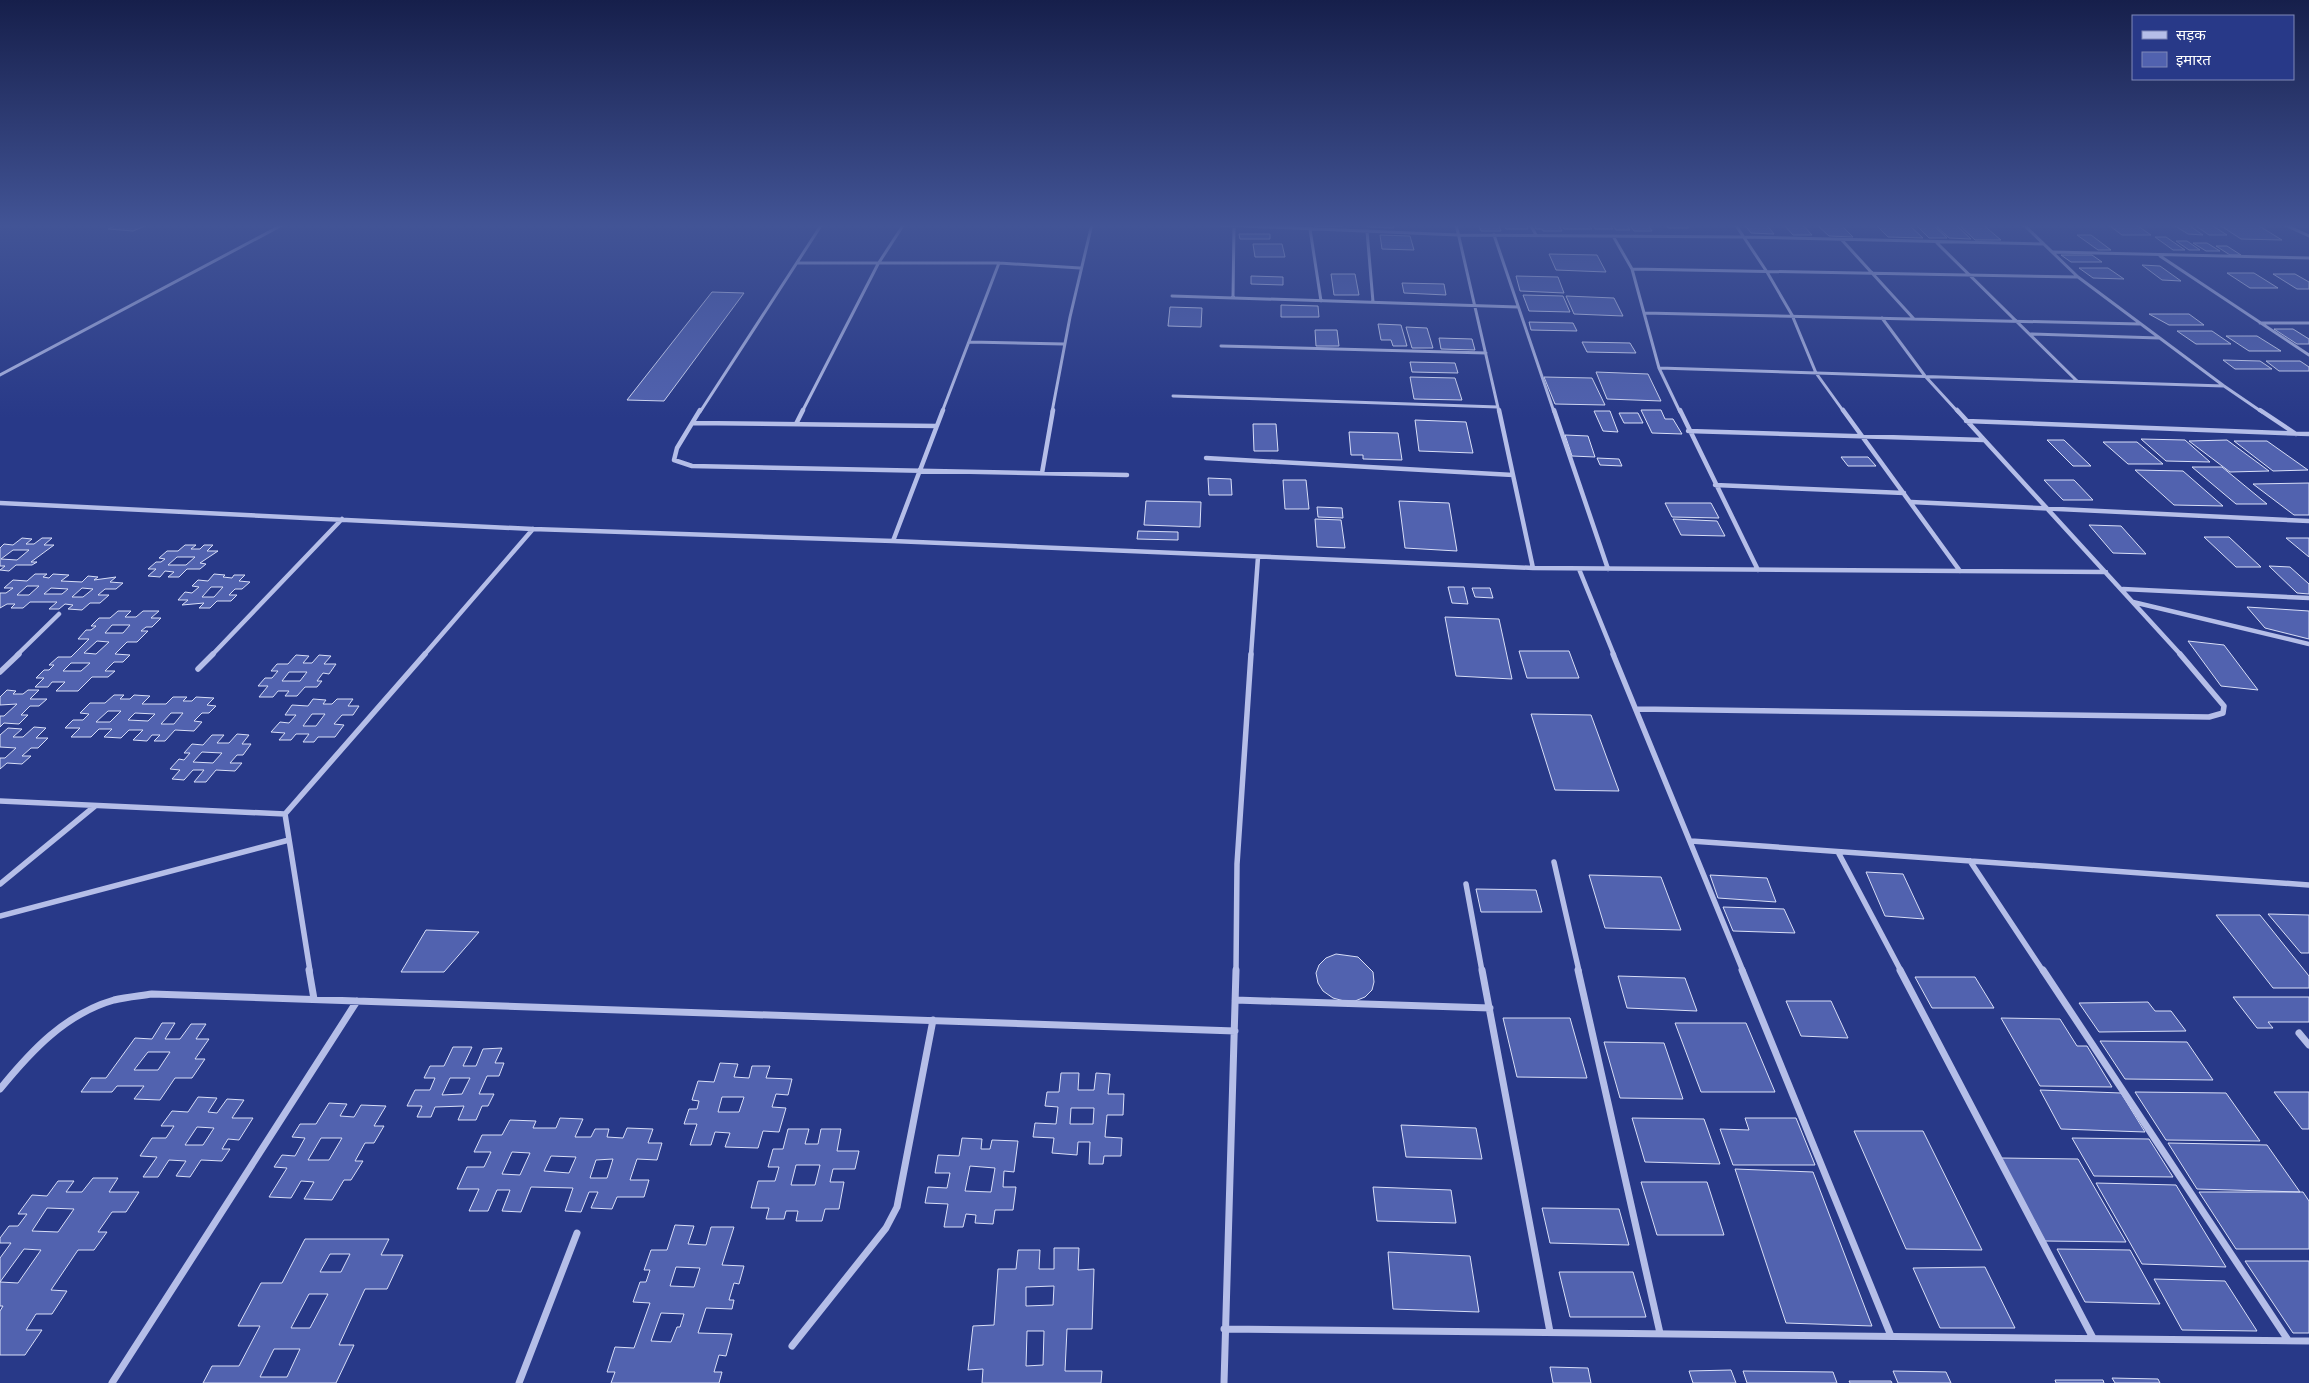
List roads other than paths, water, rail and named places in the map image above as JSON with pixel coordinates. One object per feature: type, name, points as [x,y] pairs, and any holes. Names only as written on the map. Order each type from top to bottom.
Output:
[{"type":"street","points":[[0,375],[163,289]]},
{"type":"street","points":[[781,289],[677,448],[674,460],[692,466],[1127,475]]},
{"type":"street","points":[[796,424],[865,289]]},
{"type":"street","points":[[893,541],[989,289]]},
{"type":"street","points":[[1042,473],[1064,344],[1076,289]]},
{"type":"street","points":[[1232,289],[1232,298]]},
{"type":"street","points":[[1319,289],[1321,301]]},
{"type":"street","points":[[1372,289],[1373,302]]},
{"type":"street","points":[[1472,289],[1533,568]]},
{"type":"street","points":[[1512,289],[1608,569]]},
{"type":"street","points":[[1637,289],[1659,368],[1688,431],[1758,570]]},
{"type":"street","points":[[1776,289],[1792,316],[1816,373],[1960,571]]},
{"type":"street","points":[[1886,289],[1914,319]]},
{"type":"street","points":[[1984,289],[2077,381]]},
{"type":"street","points":[[2093,289],[2224,386],[2296,434]]},
{"type":"street","points":[[2208,289],[2309,355]]},
{"type":"street","points":[[1172,296],[1518,307]]},
{"type":"street","points":[[1644,313],[2140,324]]},
{"type":"street","points":[[1636,708],[2209,717],[2223,713],[2224,706],[2216,694],[2123,589],[1925,376],[1882,318]]},
{"type":"street","points":[[2259,323],[2309,323]]},
{"type":"street","points":[[2030,334],[2159,338]]},
{"type":"street","points":[[969,342],[1064,344]]},
{"type":"street","points":[[1221,346],[1486,353]]},
{"type":"street","points":[[1659,368],[2224,386]]},
{"type":"street","points":[[1172,396],[1498,407]]},
{"type":"street","points":[[1966,421],[2309,434]]},
{"type":"street","points":[[693,423],[937,426]]},
{"type":"street","points":[[1688,431],[1984,440]]},
{"type":"street","points":[[1206,458],[1512,475]]},
{"type":"street","points":[[1715,485],[1904,493]]},
{"type":"street","points":[[0,502],[533,529],[893,541],[1533,568],[2106,572]]},
{"type":"street","points":[[1911,502],[2309,521]]},
{"type":"street","points":[[198,669],[342,519]]},
{"type":"street","points":[[314,999],[285,814],[533,529]]},
{"type":"street","points":[[1224,1383],[1224,1328],[1235,1031],[1237,864],[1258,557]]},
{"type":"street","points":[[1579,569],[1891,1336]]},
{"type":"street","points":[[2123,589],[2309,598]]},
{"type":"street","points":[[2133,602],[2309,644]]},
{"type":"street","points":[[0,672],[59,614]]},
{"type":"street","points":[[0,801],[285,814]]},
{"type":"street","points":[[0,884],[96,806]]},
{"type":"street","points":[[0,916],[289,840]]},
{"type":"street","points":[[1691,841],[2309,886]]},
{"type":"street","points":[[1838,852],[2093,1338]]},
{"type":"street","points":[[1970,861],[2288,1340]]},
{"type":"street","points":[[1554,862],[1660,1334]]},
{"type":"street","points":[[1466,884],[1550,1332]]},
{"type":"street","points":[[0,1089],[33,1049],[62,1024],[108,1002],[152,994],[1235,1031]]},
{"type":"street","points":[[1235,1000],[1490,1008]]},
{"type":"street","points":[[112,1383],[357,1001]]},
{"type":"street","points":[[792,1346],[886,1228],[897,1207],[932,1020]]},
{"type":"street","points":[[2299,1033],[2309,1045]]},
{"type":"street","points":[[520,1383],[577,1233]]},
{"type":"street","points":[[1224,1328],[2309,1341]]}]
